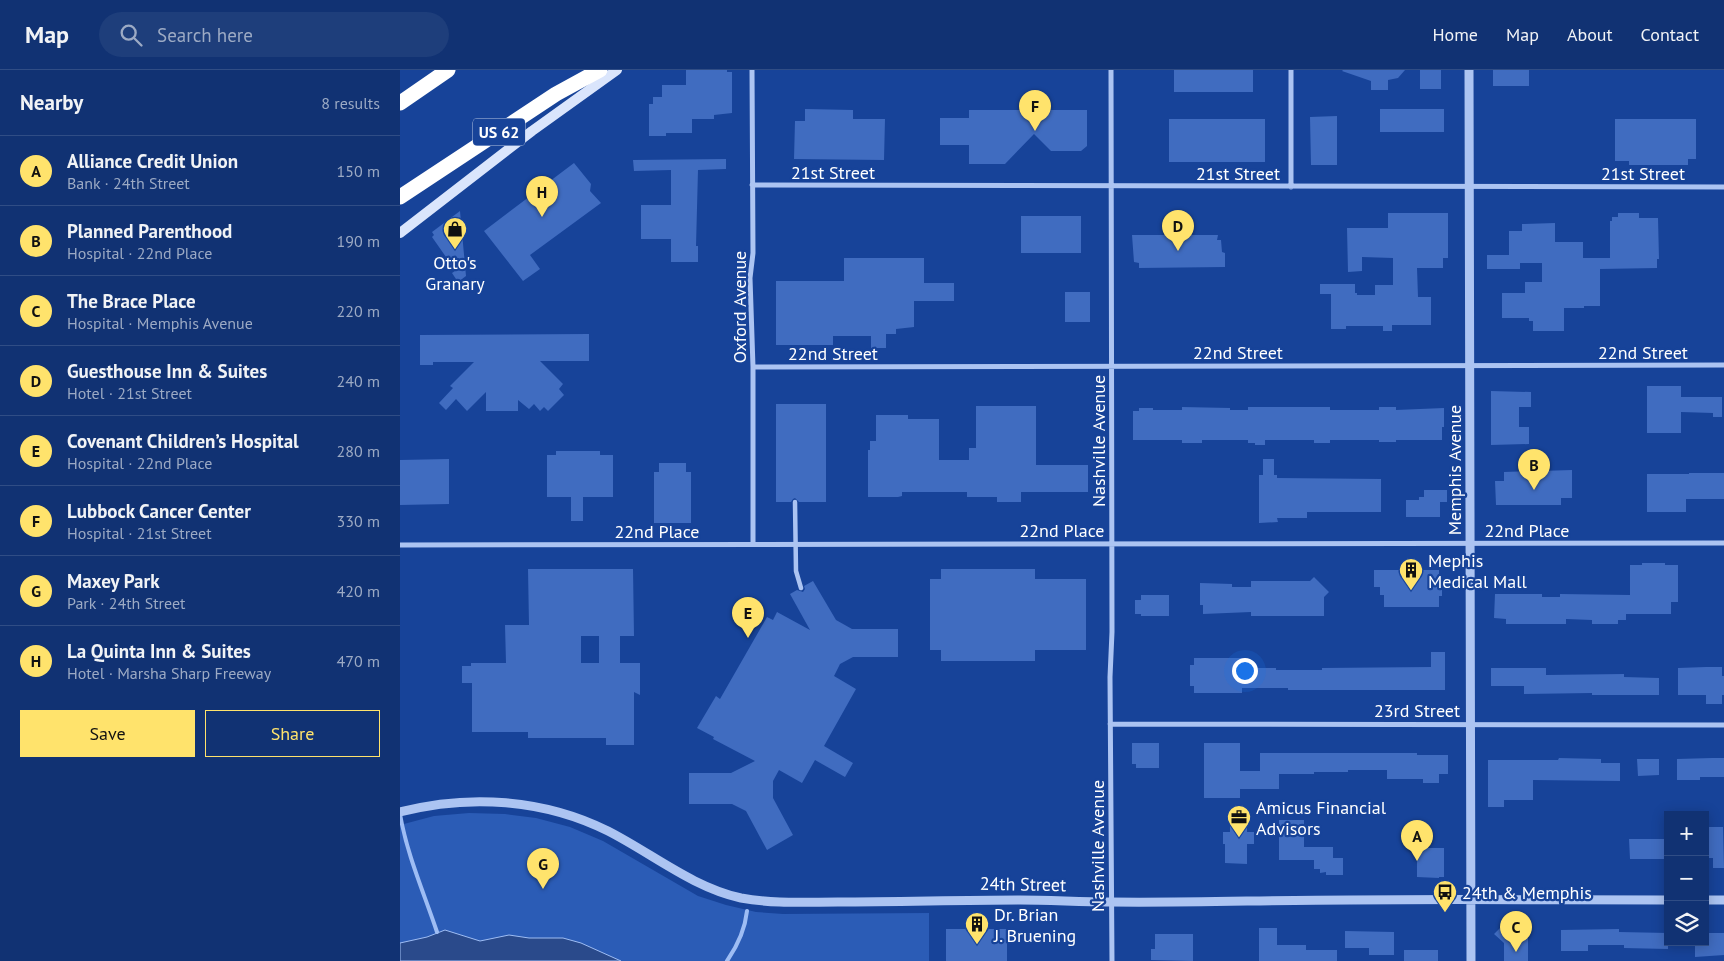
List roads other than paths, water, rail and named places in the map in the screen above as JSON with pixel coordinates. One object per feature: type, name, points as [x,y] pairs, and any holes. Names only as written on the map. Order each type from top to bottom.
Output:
[{"type":"highway","points":[[400,103],[448,70]]},
{"type":"highway","name":"US 62","points":[[400,197],[556,94],[600,70]]},
{"type":"main road","points":[[400,233],[532,131],[617,70]]},
{"type":"street","name":"Oxford Avenue","points":[[752,70],[753,253],[750,278],[753,367],[753,544]]},
{"type":"street","name":"Nashville Avenue","points":[[1111,70],[1112,544],[1110,724],[1112,961]]},
{"type":"street","points":[[1291,70],[1291,187]]},
{"type":"street","name":"Memphis Avenue","points":[[1469,70],[1470,961]]},
{"type":"street","name":"21st Street","points":[[752,185],[1724,187]]},
{"type":"street","name":"22nd Street","points":[[753,367],[1724,365]]},
{"type":"street","points":[[795,502],[796,571],[801,588]]},
{"type":"street","name":"22nd Place","points":[[400,545],[1724,543]]},
{"type":"street","name":"23rd Street","points":[[1110,724],[1724,725]]},
{"type":"street","name":"24th Street","points":[[400,812],[422,806],[453,802],[488,801],[547,809],[574,817],[608,831],[697,882],[739,897],[791,903],[1020,900],[1111,902],[1664,900]]},
{"type":"street","points":[[1709,900],[1724,900]]},
{"type":"waterway","points":[[400,814],[411,859],[437,932]]},
{"type":"waterway","points":[[727,961],[745,925],[747,911]]},
{"type":"place","name":"Lubbock Cancer Center","points":[[1035,131]]},
{"type":"place","name":"La Quinta Inn & Suites","points":[[542,217]]},
{"type":"place","name":"Otto's Granary","points":[[455,250]]},
{"type":"place","name":"Guesthouse Inn & Suites","points":[[1178,251]]},
{"type":"place","name":"Planned Parenthood","points":[[1534,490]]},
{"type":"place","name":"Mephis Medical Mall","points":[[1411,591]]},
{"type":"place","name":"Covenant Children’s Hospital","points":[[748,638]]},
{"type":"place","name":"Amicus Financial Advisors","points":[[1239,838]]},
{"type":"place","name":"Alliance Credit Union","points":[[1417,861]]},
{"type":"place","name":"Maxey Park","points":[[543,889]]},
{"type":"place","name":"24th & Memphis","points":[[1445,913]]},
{"type":"place","name":"Dr. Brian J. Bruening","points":[[977,945]]},
{"type":"place","name":"The Brace Place","points":[[1516,952]]}]
